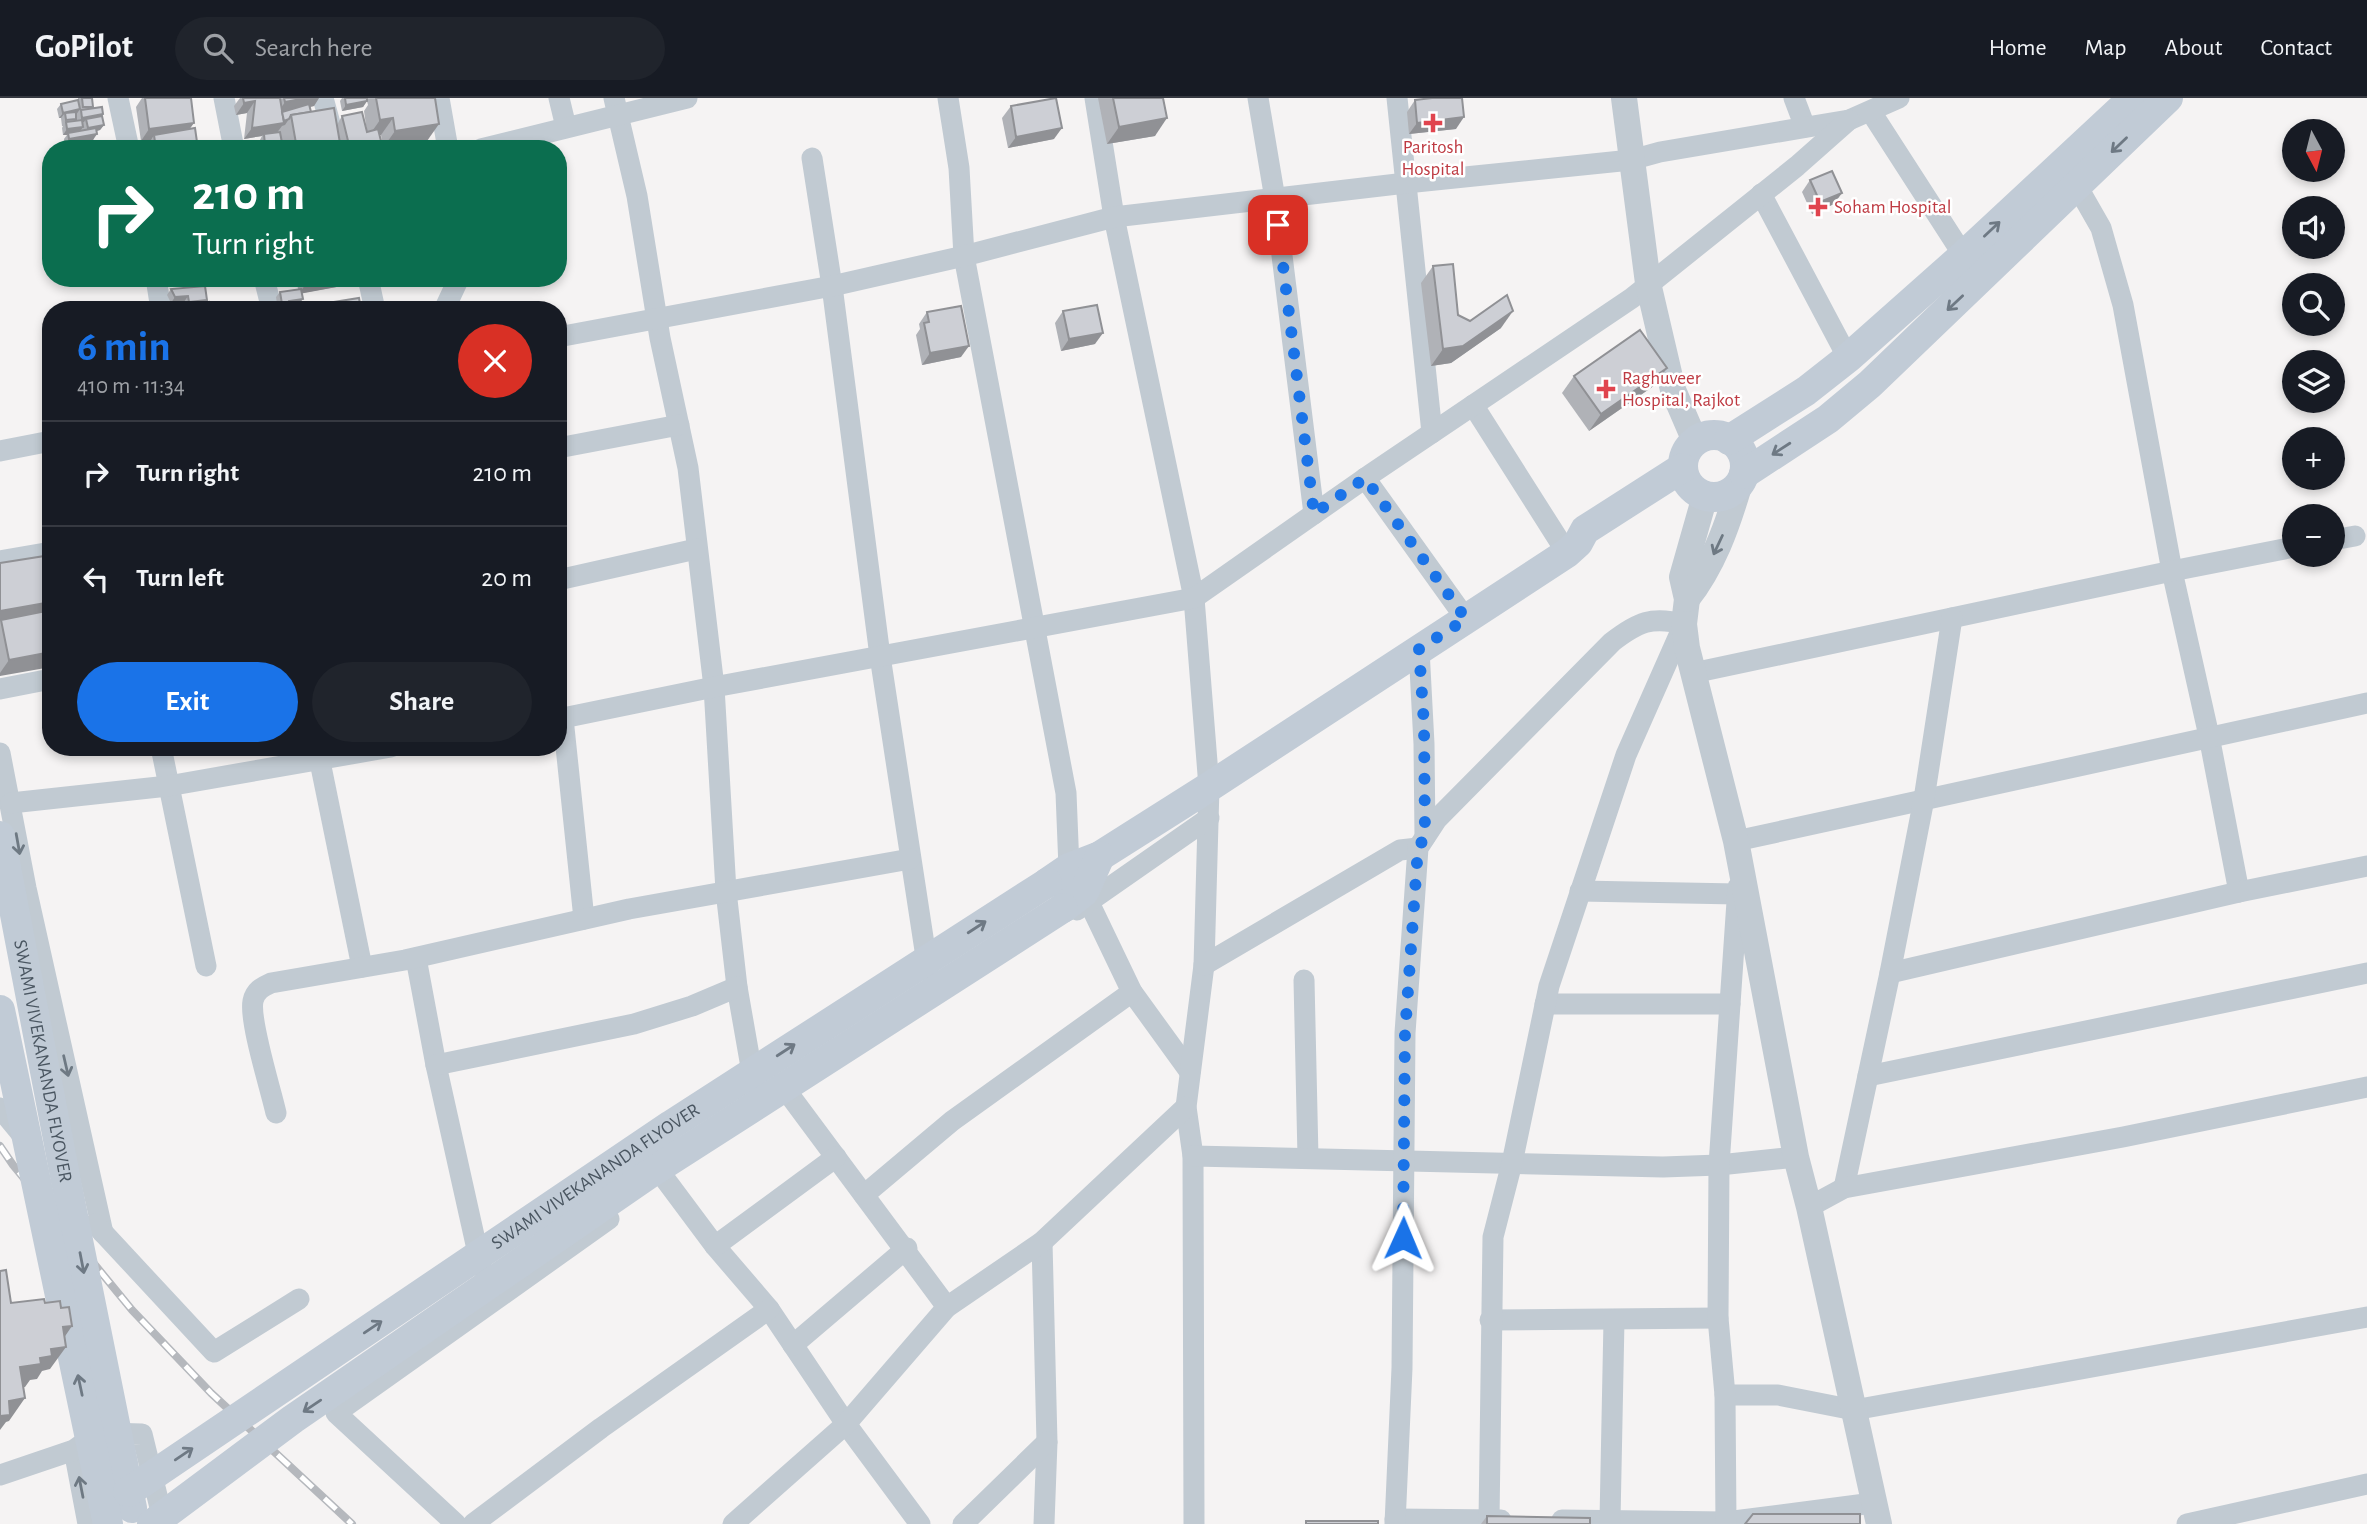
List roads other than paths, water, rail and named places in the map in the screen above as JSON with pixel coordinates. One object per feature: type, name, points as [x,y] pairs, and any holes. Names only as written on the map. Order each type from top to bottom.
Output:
[{"type":"main road","points":[[1692,472],[1712,498],[1727,495],[1741,480],[1828,419],[1870,384],[1972,268],[2133,98]]},
{"type":"main road","points":[[1729,440],[1806,391],[1972,268],[2077,186],[2168,98]]},
{"type":"main road","points":[[1070,890],[1100,856],[1573,548],[1585,530],[1692,472],[1709,435],[1724,436],[1737,444],[1744,457],[1741,480]]},
{"type":"main road","name":"SWAMI VIVEKANANDA FLYOVER","points":[[0,835],[107,1510]]},
{"type":"main road","name":"SWAMI VIVEKANANDA FLYOVER","points":[[107,1510],[671,1125],[1070,890]]},
{"type":"main road","name":"SWAMI VIVEKANANDA FLYOVER","points":[[152,1524],[293,1419],[649,1174],[1070,890]]},
{"type":"main road","name":"SWAMI VIVEKANANDA FLYOVER","points":[[0,1010],[107,1510]]},
{"type":"main road","name":"SWAMI VIVEKANANDA FLYOVER","points":[[107,1510],[136,1524]]},
{"type":"street","points":[[118,98],[127,140]]},
{"type":"street","points":[[224,98],[232,140]]},
{"type":"street","points":[[323,98],[335,140]]},
{"type":"street","points":[[439,98],[446,140]]},
{"type":"street","points":[[559,98],[566,127]]},
{"type":"street","points":[[516,140],[566,127],[615,107],[687,98]]},
{"type":"street","points":[[948,98],[958,168],[964,256],[1066,793],[1070,890],[1132,992],[1190,1072]]},
{"type":"street","points":[[1095,98],[1114,217],[1194,598],[1209,787],[1204,965],[1186,1107],[1193,1156],[1194,1524]]},
{"type":"street","points":[[1258,98],[1275,199],[1314,514]]},
{"type":"street","points":[[1397,98],[1432,433]]},
{"type":"street","points":[[1543,1520],[1726,1523],[1876,1514],[1796,1157],[1738,849],[1693,673],[1682,577],[1692,472],[1648,283],[1624,98]]},
{"type":"street","points":[[1794,98],[1805,127]]},
{"type":"street","points":[[567,335],[832,286],[964,256],[1114,217],[1631,160],[1660,152],[1849,120],[1899,98]]},
{"type":"street","points":[[615,107],[637,196],[657,317],[688,467],[714,687],[726,891],[737,987],[760,1117]]},
{"type":"street","points":[[1871,112],[1972,268]]},
{"type":"street","points":[[567,717],[1194,598],[1365,478],[1632,298],[1849,120]]},
{"type":"street","points":[[812,158],[832,286],[880,656],[933,1004]]},
{"type":"street","points":[[2077,186],[2101,228],[2120,293],[2172,571],[2209,736],[2239,892]]},
{"type":"street","points":[[1761,194],[1848,358]]},
{"type":"street","points":[[1473,405],[1573,548]]},
{"type":"street","points":[[567,446],[679,425]]},
{"type":"street","points":[[0,451],[42,443]]},
{"type":"street","points":[[1365,478],[1466,619]]},
{"type":"street","points":[[1489,1520],[1493,1237],[1549,986],[1626,755],[1686,612],[1727,527],[1741,480]]},
{"type":"street","points":[[2345,538],[2355,536]]},
{"type":"street","points":[[567,578],[696,549]]},
{"type":"street","points":[[1693,673],[2282,549]]},
{"type":"street","points":[[0,561],[42,554]]},
{"type":"street","points":[[1204,965],[1400,850],[1421,842],[1437,819],[1612,642],[1629,628],[1647,620],[1666,619],[1686,612]]},
{"type":"street","points":[[1844,1188],[1924,799],[1952,618]]},
{"type":"street","points":[[1419,649],[1423,721],[1421,842],[1405,1033],[1402,1368],[1395,1522],[1516,1520]]},
{"type":"street","points":[[0,689],[42,681]]},
{"type":"street","points":[[1738,849],[1924,799],[2367,704]]},
{"type":"street","points":[[0,753],[29,901],[103,1233]]},
{"type":"street","points":[[163,756],[206,966]]},
{"type":"street","points":[[11,803],[169,786],[309,756]]},
{"type":"street","points":[[318,756],[362,967]]},
{"type":"street","points":[[565,756],[584,919]]},
{"type":"street","points":[[456,1524],[336,1413],[665,1179],[933,1004],[1070,890],[1209,818]]},
{"type":"street","points":[[1726,1523],[1726,1395],[1718,1318],[1719,1165],[1738,849]]},
{"type":"street","points":[[276,1113],[254,1021],[252,1003],[261,987],[416,958],[584,919],[910,859]]},
{"type":"street","points":[[1890,973],[2239,892],[2367,866]]},
{"type":"street","points":[[1580,891],[1737,894]]},
{"type":"street","points":[[416,958],[436,1065],[489,1304]]},
{"type":"street","points":[[1868,1076],[2367,973]]},
{"type":"street","points":[[1304,981],[1308,1157]]},
{"type":"street","points":[[436,1065],[635,1024],[692,1006],[737,987]]},
{"type":"street","points":[[864,1195],[952,1121],[1132,992]]},
{"type":"street","points":[[1545,1004],[1730,1004]]},
{"type":"street","points":[[1809,1207],[1844,1188],[2123,1137],[2367,1087]]},
{"type":"street","points":[[790,1097],[947,1307]]},
{"type":"street","points":[[733,1524],[846,1424],[947,1307],[1042,1242],[1186,1107]]},
{"type":"street","points":[[0,1108],[103,1233],[214,1352],[299,1299]]},
{"type":"street","points":[[1193,1156],[1663,1167],[1719,1165],[1796,1157]]},
{"type":"street","points":[[715,1246],[836,1157]]},
{"type":"street","points":[[665,1179],[715,1246],[769,1309],[846,1424],[920,1524]]},
{"type":"street","points":[[1042,1242],[1047,1441],[1044,1524]]},
{"type":"street","points":[[793,1345],[906,1249]]},
{"type":"street","points":[[473,1524],[601,1428],[769,1309]]},
{"type":"street","points":[[1726,1395],[1778,1395],[1854,1410],[2367,1317]]},
{"type":"street","points":[[1490,1320],[1718,1318]]},
{"type":"street","points":[[1610,1520],[1614,1320]]},
{"type":"street","points":[[0,1475],[74,1450],[107,1433],[142,1434],[164,1524]]},
{"type":"street","points":[[962,1524],[1047,1441]]},
{"type":"street","points":[[74,1450],[107,1510]]},
{"type":"street","points":[[2187,1524],[2367,1485]]},
{"type":"railway","points":[[0,1146],[132,1310],[211,1393],[352,1524]]},
{"type":"place","name":"Paritosh Hospital","points":[[1433,123]]},
{"type":"place","name":"Soham Hospital","points":[[1818,207]]},
{"type":"place","name":"Raghuveer Hospital, Rajkot","points":[[1606,389]]}]
